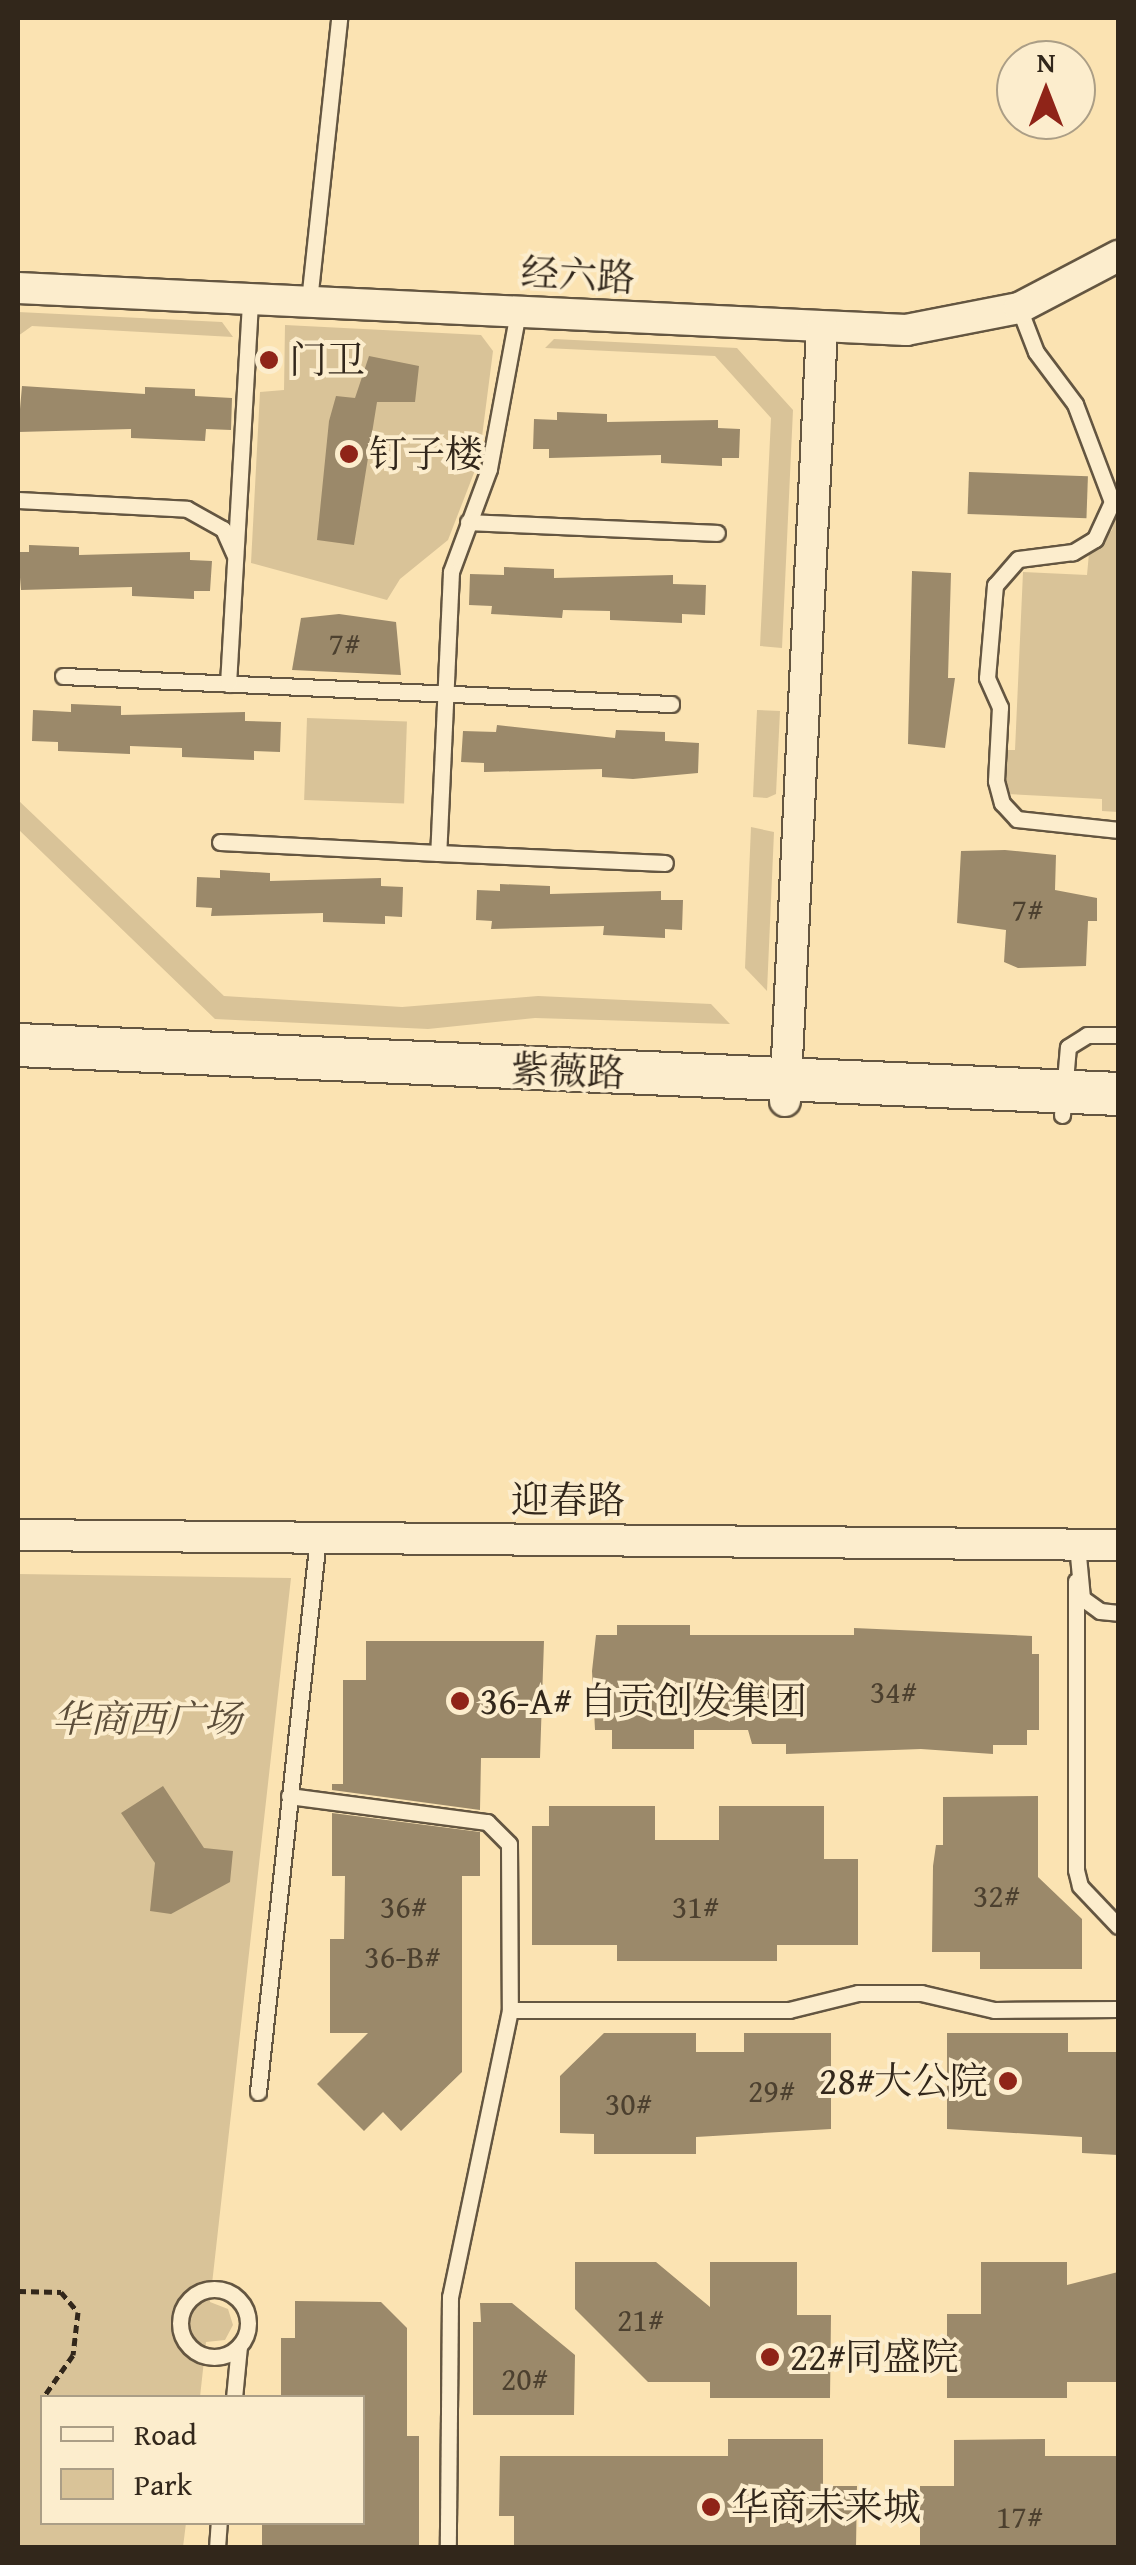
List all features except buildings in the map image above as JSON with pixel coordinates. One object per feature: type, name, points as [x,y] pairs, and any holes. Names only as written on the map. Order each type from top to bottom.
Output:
[{"type":"main road","name":"紫薇路","points":[[18,1044],[786,1090],[1118,1117]]},
{"type":"main road","name":"紫薇路","points":[[18,1074],[1118,1094]]},
{"type":"street","name":"经六路","points":[[18,288],[822,328],[940,328],[1018,308],[1118,256]]},
{"type":"street","points":[[786,1090],[822,328]]},
{"type":"street","name":"迎春路","points":[[18,1535],[1118,1545]]},
{"type":"lane","points":[[309,301],[339,18]]},
{"type":"lane","points":[[228,684],[250,298]]},
{"type":"lane","points":[[1018,308],[1036,352],[1075,404],[1112,502],[1096,539],[1060,555],[1018,559],[994,585],[987,678],[1000,706],[996,781],[1002,803],[1018,820],[1118,830]]},
{"type":"lane","points":[[438,852],[451,572],[492,457],[518,312]]},
{"type":"lane","points":[[18,500],[201,513],[223,530],[236,558]]},
{"type":"lane","points":[[468,522],[717,534]]},
{"type":"lane","points":[[63,676],[671,704]]},
{"type":"lane","points":[[220,842],[665,863]]},
{"type":"lane","points":[[1062,1115],[1068,1047],[1087,1034],[1118,1035]]},
{"type":"lane","points":[[258,2092],[318,1538]]},
{"type":"lane","points":[[1077,1545],[1076,1870],[1080,1886],[1118,1926]]},
{"type":"lane","points":[[1076,1581],[1086,1603],[1118,1613]]},
{"type":"lane","points":[[289,1796],[477,1821],[501,1831],[511,1856],[510,2010],[450,2298],[448,2548]]},
{"type":"lane","points":[[510,2010],[788,2010],[858,1993],[921,1993],[994,2010],[1118,2009]]},
{"type":"lane","points":[[233,2395],[239,2346],[248,2327],[242,2304],[223,2291],[200,2292],[183,2308],[180,2332],[194,2351],[214,2358],[239,2346]]},
{"type":"lane","points":[[214,2358],[232,2395]]},
{"type":"path","points":[[18,2291],[61,2292],[78,2312],[73,2355],[45,2395]]},
{"type":"green space","points":[[18,312],[222,322],[233,337],[32,326],[18,336]]},
{"type":"green space","points":[[285,325],[481,335],[493,351],[479,460],[448,540],[400,579],[387,600],[251,563],[260,392],[284,390]]},
{"type":"green space","points":[[554,339],[737,348],[793,410],[782,648],[760,646],[771,418],[715,356],[545,348]]},
{"type":"green space","points":[[1118,510],[1118,812],[1102,811],[1102,799],[1007,794],[1005,750],[1015,750],[1023,572],[1087,575],[1089,553],[1112,530]]},
{"type":"green space","points":[[757,710],[780,711],[776,794],[767,798],[753,797]]},
{"type":"green space","points":[[307,718],[407,721],[404,803],[304,800]]},
{"type":"green space","points":[[18,800],[224,996],[402,1007],[538,996],[711,1004],[730,1024],[535,1018],[428,1029],[215,1019],[18,829]]},
{"type":"green space","points":[[751,827],[774,832],[767,991],[745,968]]},
{"type":"green space","name":"华商西广场","points":[[18,1574],[291,1578],[210,2302],[228,2309],[233,2325],[225,2340],[206,2342],[200,2395],[40,2395],[40,2525],[186,2525],[183,2547],[18,2548]]},
{"type":"place","name":"门卫","points":[[269,360]]},
{"type":"place","name":"钉子楼","points":[[349,454]]},
{"type":"place","name":"36-A# 自贡创发集团","points":[[460,1701]]},
{"type":"place","name":"28#大公院","points":[[1008,2081]]},
{"type":"place","name":"22#同盛院","points":[[770,2357]]},
{"type":"place","name":"华商未来城","points":[[711,2507]]}]
